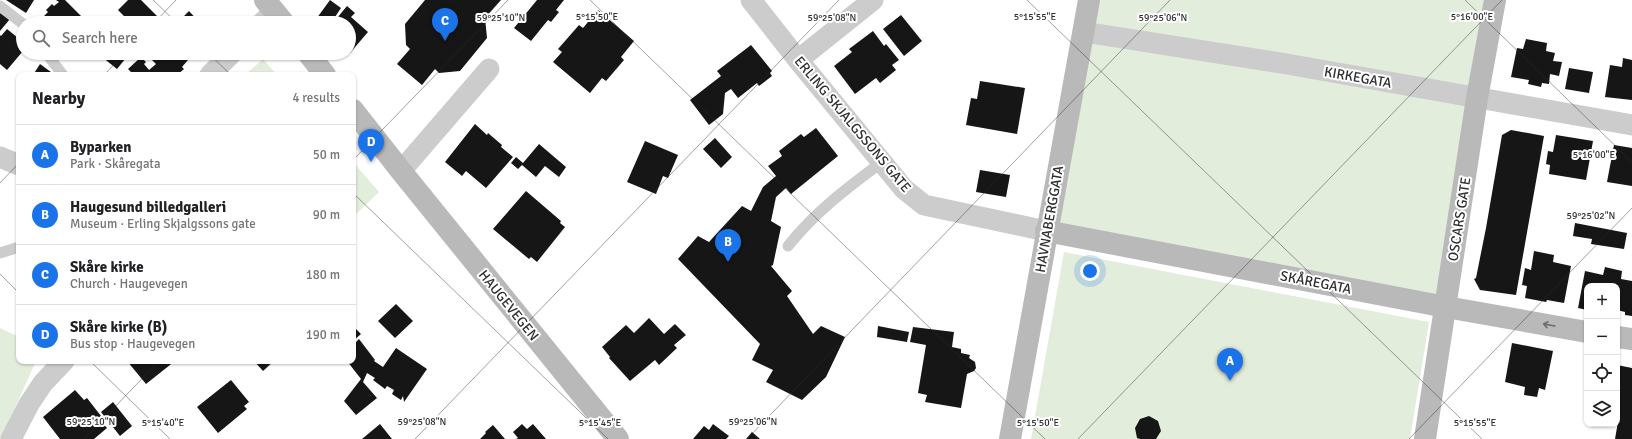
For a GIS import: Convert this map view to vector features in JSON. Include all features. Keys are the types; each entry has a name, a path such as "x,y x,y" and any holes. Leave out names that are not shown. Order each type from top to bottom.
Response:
{"street":[{"name":"ERLING SKJALGSSONS GATE","path":"751,0 798,60 904,189 924,205 1046,231"},
{"path":"798,60 873,0"},
{"name":"HAVNABERGGATA","path":"1010,439 1046,231 1089,0"},
{"name":"OSCARS GATE","path":"1425,439 1478,98 1495,0"},
{"name":"KIRKEGATA","path":"1084,32 1281,63 1632,125"},
{"path":"213,72 225,60"},
{"path":"313,60 323,72"},
{"path":"401,171 489,69"},
{"name":"HAUGEVEGEN","path":"356,114 618,439"},
{"path":"0,157 16,164"},
{"name":"SKÅREGATA","path":"1046,231 1446,307 1584,331"},
{"path":"1620,337 1632,339"},
{"path":"11,439 29,404 43,383 61,364"}],"lane":[{"path":"0,6 16,19"},
{"path":"51,60 61,72"},
{"path":"788,246 804,226 842,191 882,162"},
{"path":"0,253 16,248"}],"green space":[{"path":"1089,0 1495,0 1446,307 1046,231"},
{"path":"262,60 264,60 274,72 248,72"},
{"path":"356,165 379,192 356,214"},
{"path":"1064,252 1429,322 1410,439 1031,439"},
{"path":"0,328 16,336 16,364 35,364 0,439"}],"building":[{"path":"6,0 34,0 26,13"},
{"path":"56,0 65,0 81,16 44,16 48,12 46,10 52,4 54,6 59,2"},
{"path":"128,0 141,0 157,16 124,16 118,10"},
{"path":"330,0 341,8 336,16 318,16"},
{"path":"425,0 501,0 485,18 487,38 460,71 439,73 435,69 422,85 397,64 410,49 406,45 405,24"},
{"path":"537,0 564,0 556,10 559,12 551,22 548,20 531,41 514,28"},
{"path":"347,6 355,13 352,16 339,16"},
{"path":"598,10 634,41 621,57 624,60 606,81 602,78 590,93 553,62 562,52 558,49 579,25 583,28"},
{"path":"189,11 194,16 184,16"},
{"path":"0,13 10,19 0,31"},
{"path":"901,15 922,41 904,56 883,29"},
{"path":"356,21 368,32 356,46"},
{"path":"7,29 16,36 16,59 7,70 0,64 0,35 1,36"},
{"path":"873,31 884,46 886,44 899,60 892,65 896,70 880,83 876,78 855,94 834,66 852,52 849,49"},
{"path":"1526,39 1547,43 1546,51 1555,53 1553,61 1562,62 1559,76 1550,74 1549,84 1542,83 1541,87 1528,84 1529,80 1511,77 1517,48 1523,49"},
{"path":"751,45 772,71 770,73 772,76 759,86 757,83 738,98 731,89 725,93 723,114 709,125 690,100 721,76 717,71"},
{"path":"1623,58 1632,60 1632,100 1605,97 1610,65 1622,67"},
{"path":"106,60 124,60 117,69"},
{"path":"138,60 144,60 146,62 144,64 149,70 156,64 152,60 188,60 182,67 184,69 180,72 131,72 128,69"},
{"path":"40,64 51,72 35,72"},
{"path":"1569,68 1593,72 1589,93 1565,89"},
{"path":"980,81 1025,88 1017,134 966,125 971,98 977,99"},
{"path":"475,124 487,135 488,133 502,145 501,147 513,157 486,188 466,171 462,176 445,162"},
{"path":"816,128 838,156 791,194 786,188 776,197 771,221 781,227 773,265 771,266 792,291 787,296 813,334 821,326 845,337 826,377 802,400 766,382 773,370 752,360 760,344 678,259 698,236 709,242 742,206 751,211 763,187 776,176 768,166 782,156 779,151 801,134 804,137"},
{"path":"1511,130 1544,136 1516,295 1480,290 1474,279 1476,278 1486,228 1502,135"},
{"path":"1556,135 1593,141 1586,180 1549,174 1550,165 1546,164 1548,151 1553,152"},
{"path":"715,138 732,157 721,168 703,149"},
{"path":"645,141 678,155 668,178 663,176 656,194 627,182"},
{"path":"539,144 566,167 559,177 545,166 536,177 522,165 518,169 511,163 516,157 523,163"},
{"path":"1614,145 1632,148 1632,186 1607,182"},
{"path":"980,170 1010,175 1006,197 976,192"},
{"path":"526,191 561,221 560,223 565,227 537,262 531,257 529,259 493,229"},
{"path":"1575,223 1627,233 1624,249 1591,244 1592,239 1573,236"},
{"path":"1534,251 1554,255 1553,262 1571,266 1564,303 1547,300 1546,302 1525,298 1527,286 1522,285 1525,268 1531,270"},
{"path":"1605,267 1622,271 1621,279 1632,281 1632,316 1625,315 1625,312 1620,311 1620,283 1584,283 1584,309 1578,308 1585,271 1603,275"},
{"path":"396,304 413,321 395,338 378,321"},
{"path":"649,318 664,334 675,324 686,335 674,345 677,348 659,365 655,360 630,381 609,358 610,357 602,347 626,325 634,333"},
{"path":"878,326 909,332 907,342 877,337"},
{"path":"913,327 954,332 952,347 961,349 961,353 970,355 969,358 975,362 976,368 974,371 967,374 961,408 925,402 927,395 918,393 926,345 910,342"},
{"path":"356,329 361,334 356,338"},
{"path":"359,339 375,360 374,361 383,367 396,348 427,369 404,402 403,396 401,400 392,394 394,390 387,386 385,389 373,380 375,378 367,373 363,382 377,398 356,415 344,401 361,379 349,364 356,364 356,342"},
{"path":"1512,343 1553,351 1545,390 1539,388 1537,397 1524,395 1525,387 1505,382"},
{"path":"129,364 171,364 146,384"},
{"path":"257,364 271,364 263,371"},
{"path":"1620,366 1632,368 1632,439 1615,439 1617,427 1620,427"},
{"path":"231,380 249,402 244,406 247,409 218,433 197,407"},
{"path":"75,390 84,400 87,398 101,416 98,418 107,428 94,439 60,439 43,417"},
{"path":"113,402 132,426 120,436 101,412"},
{"path":"1149,416 1158,421 1161,431 1156,439 1137,438 1135,428 1140,419"},
{"path":"380,424 392,439 362,439"},
{"path":"522,424 527,429 533,424 546,439 516,439 518,438 513,432"},
{"path":"713,424 729,436 726,439 693,439 704,426 709,430"},
{"path":"493,425 505,439 480,439 486,433 485,432"},
{"path":"752,432 760,439 746,439"}],"place":[{"name":"Skåre kirke","path":"445,41"},
{"name":"Skåre kirke (B)","path":"371,162"},
{"name":"Haugesund billedgalleri","path":"728,262"},
{"name":"Byparken","path":"1230,381"}]}
